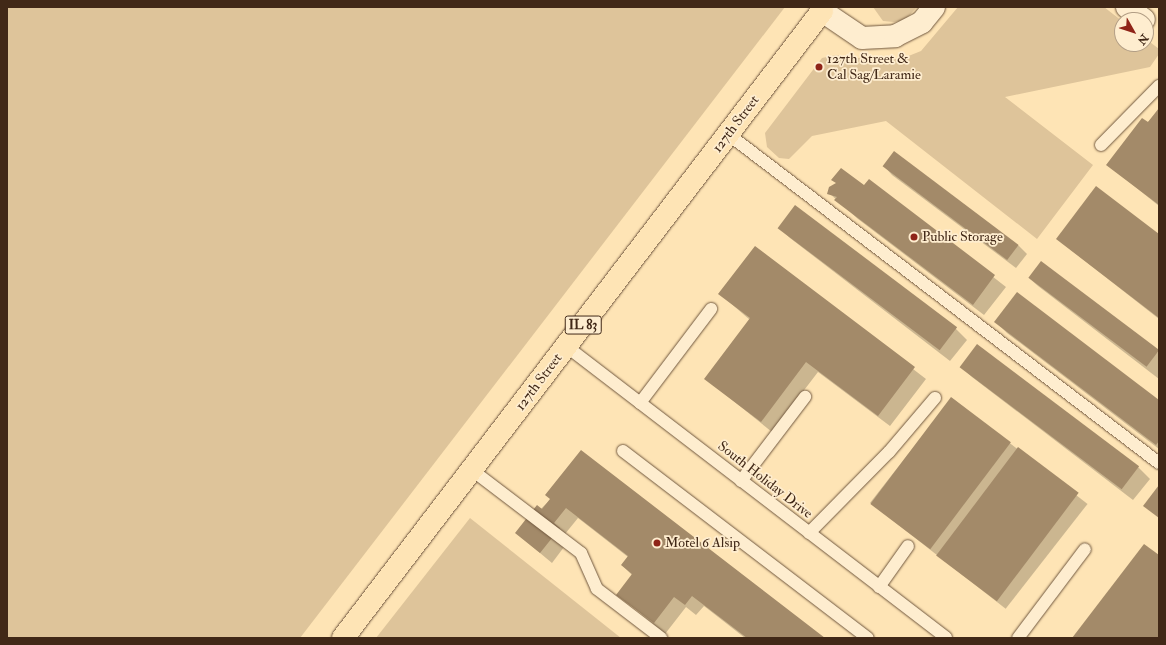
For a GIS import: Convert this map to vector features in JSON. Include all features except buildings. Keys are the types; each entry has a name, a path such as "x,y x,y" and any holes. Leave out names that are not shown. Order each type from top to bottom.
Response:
{"main road":[{"name":"127th Street","path":"344,638 822,11"}],"street":[{"path":"822,11 862,38 895,36 922,22 934,7"}],"lane":[{"path":"1101,145 1159,86"},
{"path":"728,134 1159,463"},
{"path":"640,403 711,309"},
{"name":"South Holiday Drive","path":"566,346 945,638"},
{"path":"741,480 805,397"},
{"path":"809,533 889,452 935,398"},
{"path":"623,451 868,638"},
{"path":"472,470 580,553 597,588 661,638"},
{"path":"879,586 908,546"},
{"path":"1018,638 1085,549"}],"shaded area":[{"path":"7,7 785,7 300,638 7,638"},
{"path":"873,7 917,7 905,20 894,22 883,21"},
{"path":"958,7 1104,7 1114,15 1114,52 1154,52 1154,45 1159,49 1159,54 1150,67 1005,97 1093,165 1037,239 886,121 812,136 789,159 779,158 767,147 765,133 822,58 836,55 866,59 901,59 921,51"},
{"path":"470,518 621,638 376,638"}],"place":[{"name":"127th Street & Cal Sag/Laramie","path":"819,67"},
{"name":"Public Storage","path":"914,237"},
{"name":"Motel 6 Alsip","path":"657,543"}]}
